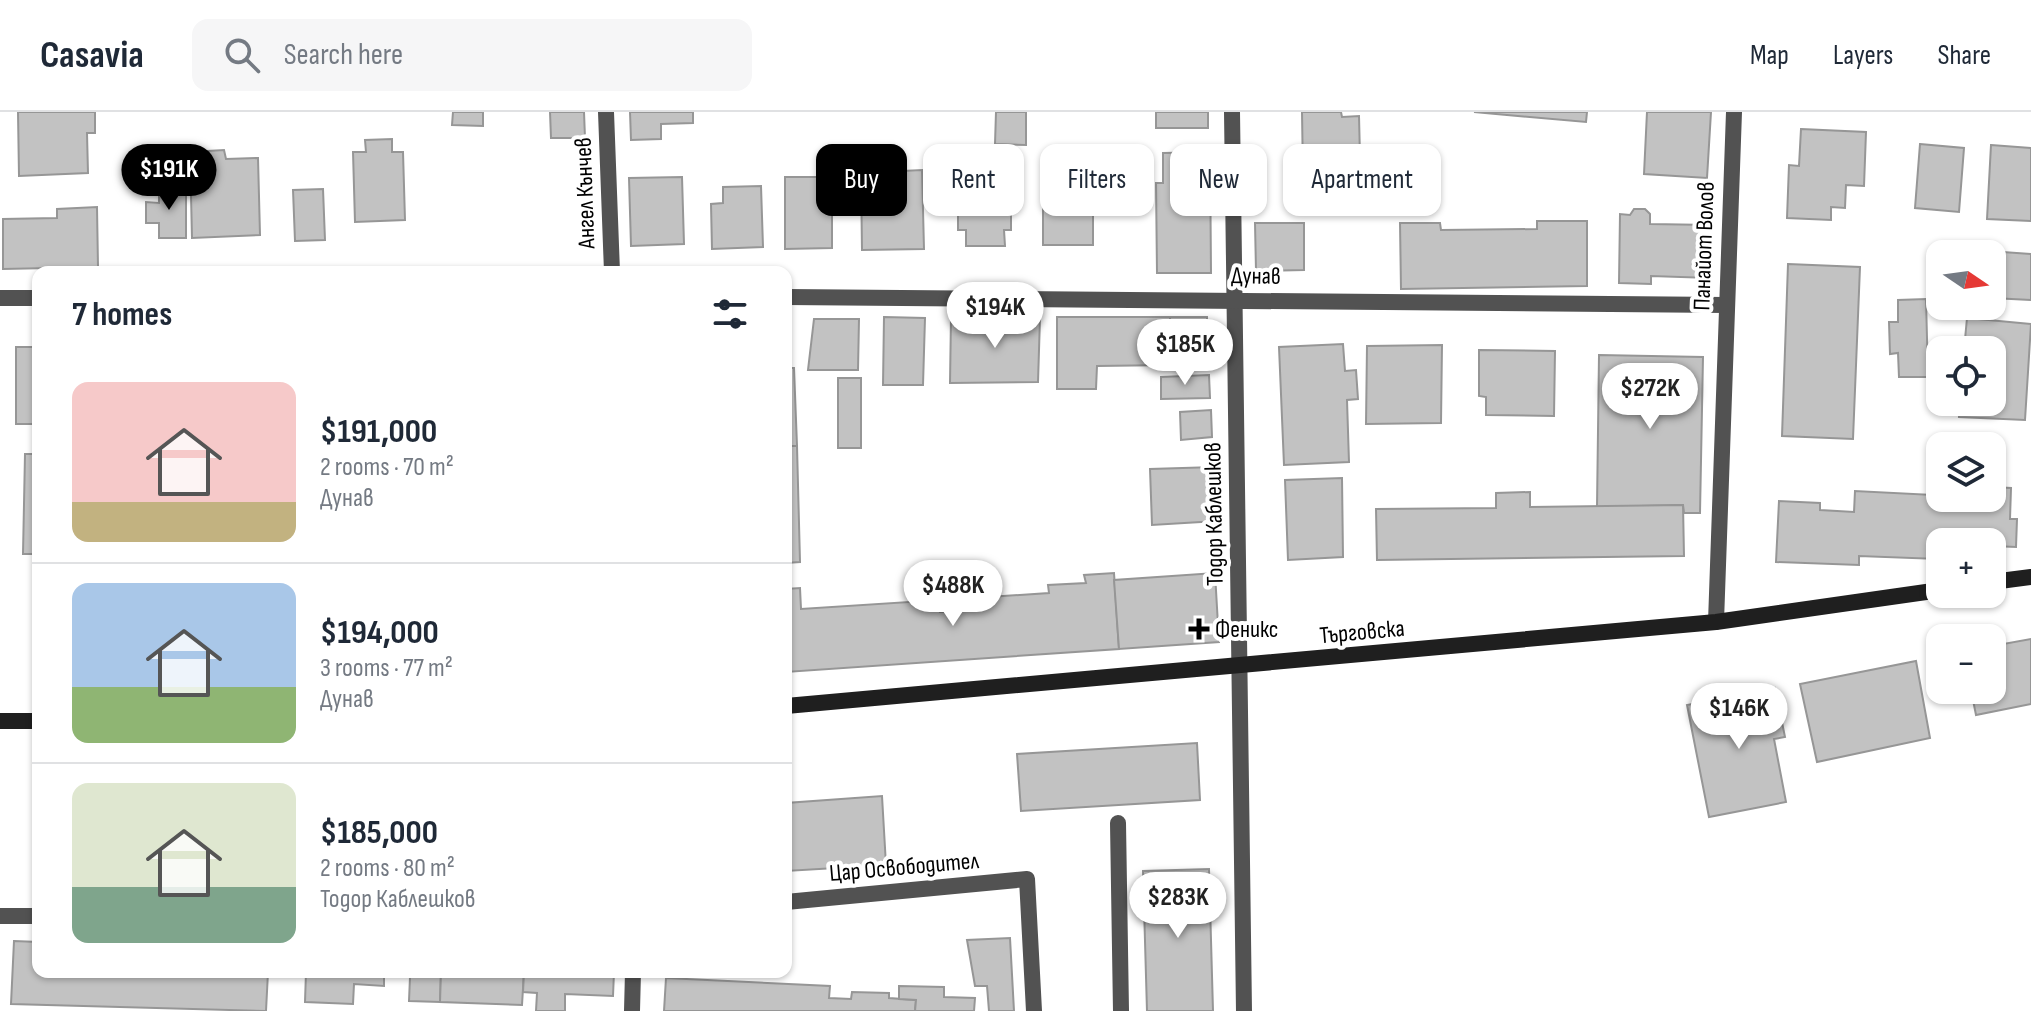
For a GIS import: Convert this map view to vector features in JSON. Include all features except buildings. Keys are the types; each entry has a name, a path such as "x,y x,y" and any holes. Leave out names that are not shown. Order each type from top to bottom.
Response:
{"street":[{"name":"Ангел Кънчев","path":"606,112 612,266"},
{"name":"Тодор Каблешков","path":"1232,112 1244,1011"},
{"name":"Панайот Волов","path":"1716,622 1734,112"},
{"name":"Дунав","path":"792,297 1726,305"},
{"path":"0,298 32,298"},
{"path":"2006,580 2031,577"},
{"name":"Търговска","path":"792,705 1241,668 1716,622 1926,592"},
{"path":"0,721 32,721"},
{"path":"1118,823 1121,1011"},
{"name":"Цар Освободител","path":"792,901 1027,879 1034,1011"},
{"path":"0,916 32,916"},
{"path":"632,1011 633,978"}],"place":[{"name":"Феникс","path":"1199,629"}]}
